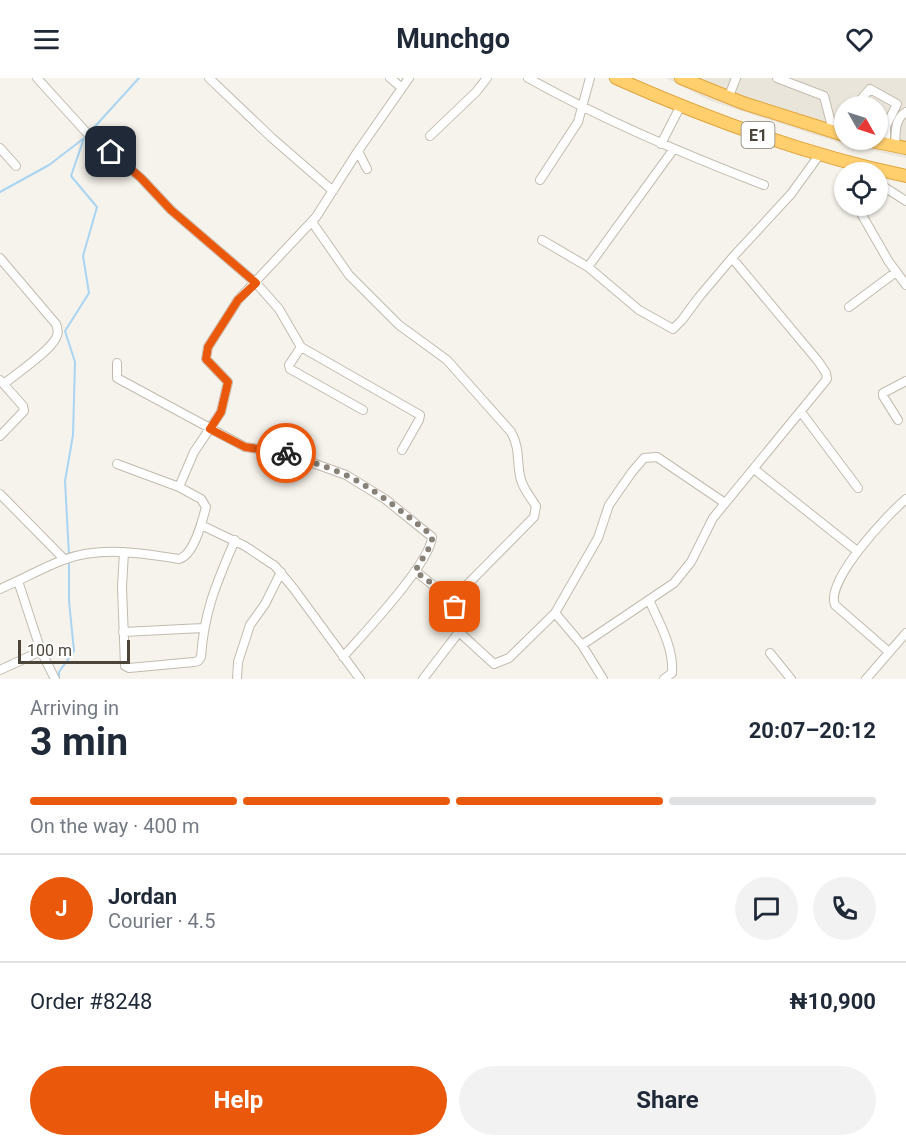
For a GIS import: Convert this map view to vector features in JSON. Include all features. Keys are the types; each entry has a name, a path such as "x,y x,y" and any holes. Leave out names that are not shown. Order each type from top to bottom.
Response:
{"highway":[{"name":"E1","path":"616,78 680,107 750,133 845,162"},
{"name":"E1","path":"681,78 743,103 834,129"},
{"name":"E1","path":"888,173 906,176"}],"street":[{"path":"37,78 86,132 141,178 171,210 256,283 279,309 301,347 420,415 402,450"},
{"path":"209,78 333,191"},
{"path":"390,78 402,88"},
{"path":"179,487 194,452 221,412 228,382 206,359 208,347 238,300 312,222 409,78"},
{"path":"430,136 476,93 487,78"},
{"path":"528,78 583,109 673,150 764,185"},
{"path":"540,180 578,122 590,78"},
{"path":"729,96 736,78"},
{"path":"777,78 824,96 834,118"},
{"path":"866,96 870,89 884,96"},
{"path":"888,98 897,104 888,118"},
{"path":"661,144 680,107"},
{"path":"896,146 896,126 900,116 906,112"},
{"path":"888,123 896,146"},
{"path":"0,148 16,166"},
{"path":"588,267 673,150"},
{"path":"358,151 367,169"},
{"path":"542,240 588,267 639,310 673,329 732,258 791,194 820,154"},
{"path":"888,189 906,201"},
{"path":"863,216 906,285"},
{"path":"312,222 349,275 399,325 447,360 505,424 516,441 520,478 536,506 534,517 452,600"},
{"path":"0,258 59,330 57,338 50,346 2,382 23,406 24,411 0,436"},
{"path":"582,645 674,583 691,562 713,518 725,502 827,380 826,373 818,361 732,258"},
{"path":"849,307 896,272"},
{"path":"301,347 289,365 290,369 363,410"},
{"path":"117,363 117,378 245,447 285,453 346,475 385,499 432,537 432,543 415,571 343,657"},
{"path":"898,420 883,393 906,381"},
{"path":"801,412 858,488"},
{"path":"415,571 452,600 459,632 494,664 509,658 555,613 598,538 609,505 644,458 657,457 725,502"},
{"path":"0,589 64,559 79,556 136,552 179,559 185,557 201,525 205,503 179,487 117,464"},
{"path":"754,469 857,551"},
{"path":"0,495 64,559"},
{"path":"889,652 835,605 832,599 834,591 857,551 906,499"},
{"path":"201,525 235,540 275,566 360,679"},
{"path":"124,552 122,587 124,663 126,666 129,668 198,661 201,657 203,628 215,587 235,540"},
{"path":"237,679 238,662 250,625 265,604 281,572"},
{"path":"18,581 41,651 55,679"},
{"path":"650,600 667,643 672,667 672,673 664,679"},
{"path":"555,613 582,645 603,679"},
{"path":"123,632 203,628"},
{"path":"423,679 459,632"},
{"path":"866,679 906,633"},
{"path":"0,670 41,651"},
{"path":"770,652 791,679"}],"shaded area":[{"path":"666,78 906,78 906,158 870,150 888,150 888,96 834,96 834,141 711,101"}],"waterway":[{"path":"89,133 139,78"},
{"path":"69,555 65,481 73,435 75,362 65,331 89,293 83,256 97,207 71,176 84,138"},
{"path":"0,192 49,165 83,139"},
{"path":"59,679 59,672 74,651 69,601 69,561"}],"way so far":[{"path":"286,453 346,475 385,499 429,533 432,543 415,571 447,595 455,607"}],"route":[{"path":"111,152 141,178 171,210 256,283 238,300 206,353 206,359 210,365 228,382 223,407 210,429 245,447 286,453"}]}
